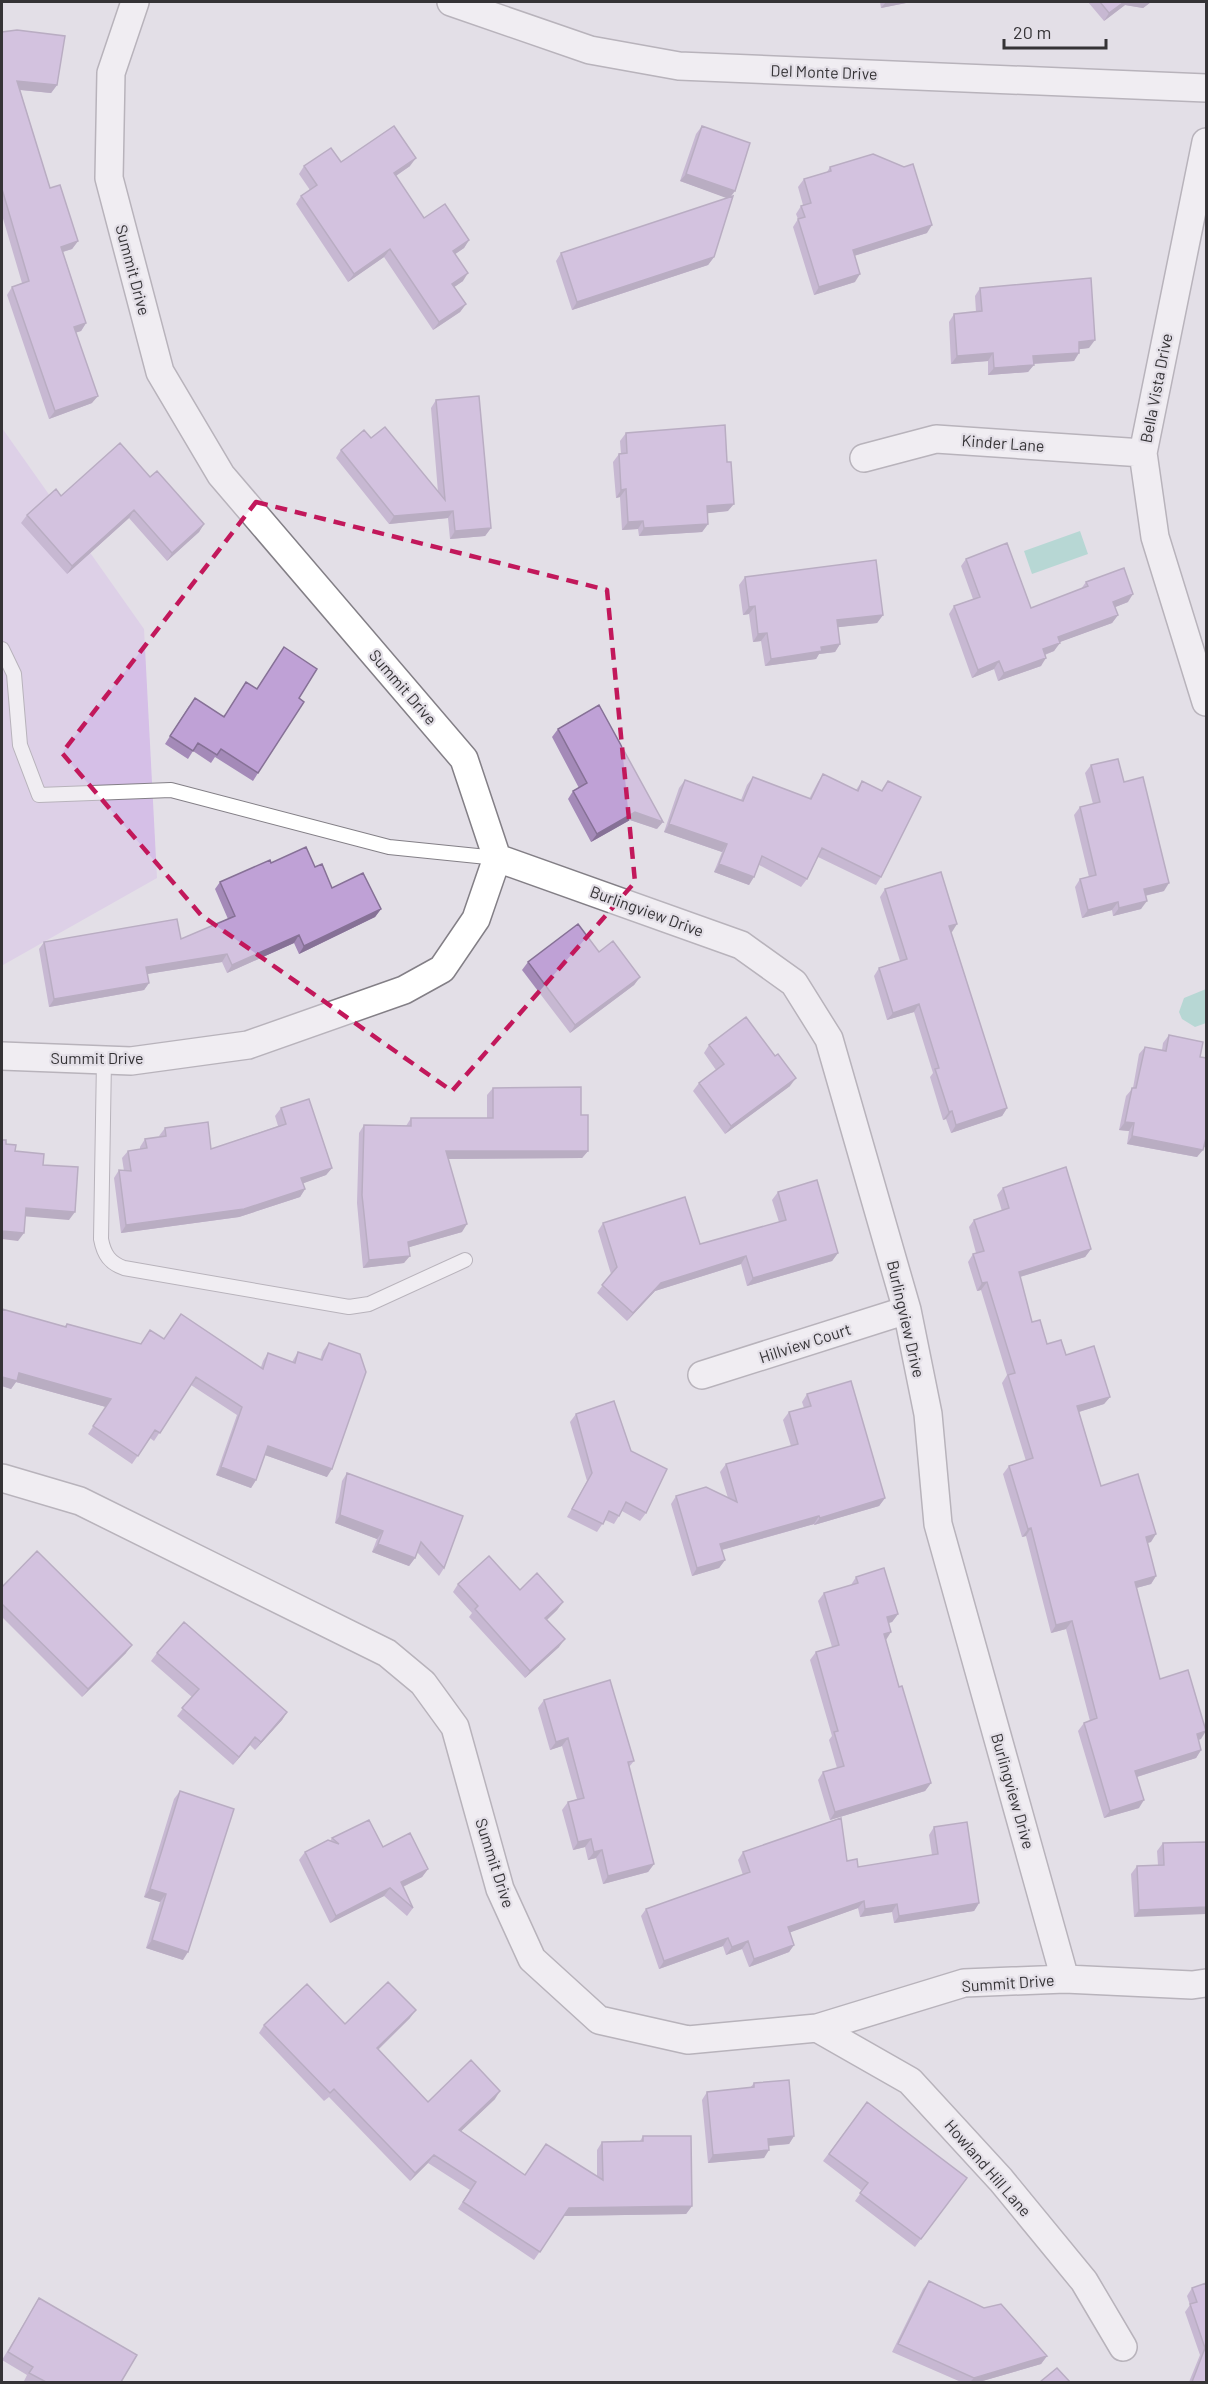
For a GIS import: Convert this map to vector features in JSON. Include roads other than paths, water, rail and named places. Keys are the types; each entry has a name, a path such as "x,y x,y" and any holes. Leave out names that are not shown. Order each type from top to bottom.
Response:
{"street":[{"name":"Summit Drive","path":"2,1056 131,1061 248,1045 404,990 442,969 476,919 497,858 464,759 221,476 160,372 109,178 111,73 135,2"},
{"name":"Del Monte Drive","path":"451,2 590,50 679,66 1206,88"},
{"name":"Bella Vista Drive","path":"1206,142 1143,453 1155,537 1206,702"},
{"name":"Kinder Lane","path":"864,458 936,439 1143,453"},
{"name":"Burlingview Drive","path":"497,858 741,945 794,983 829,1039 908,1310 928,1414 938,1524 1065,1979"},
{"name":"Hillview Court","path":"702,1375 908,1310"},
{"name":"Summit Drive","path":"2,1478 80,1501 387,1653 423,1683 455,1727 500,1889 532,1959 599,2020 688,2040 817,2028 964,1983 1065,1979 1192,1985 1206,1983"},
{"name":"Howland Hill Lane","path":"817,2028 910,2081 1001,2180 1084,2281 1123,2347"}],"lane":[{"path":"2,649 14,674 20,745 39,795 171,790 389,847 497,858"},
{"path":"104,1060 101,1239 108,1259 115,1265 349,1306 369,1304 465,1260"}]}
